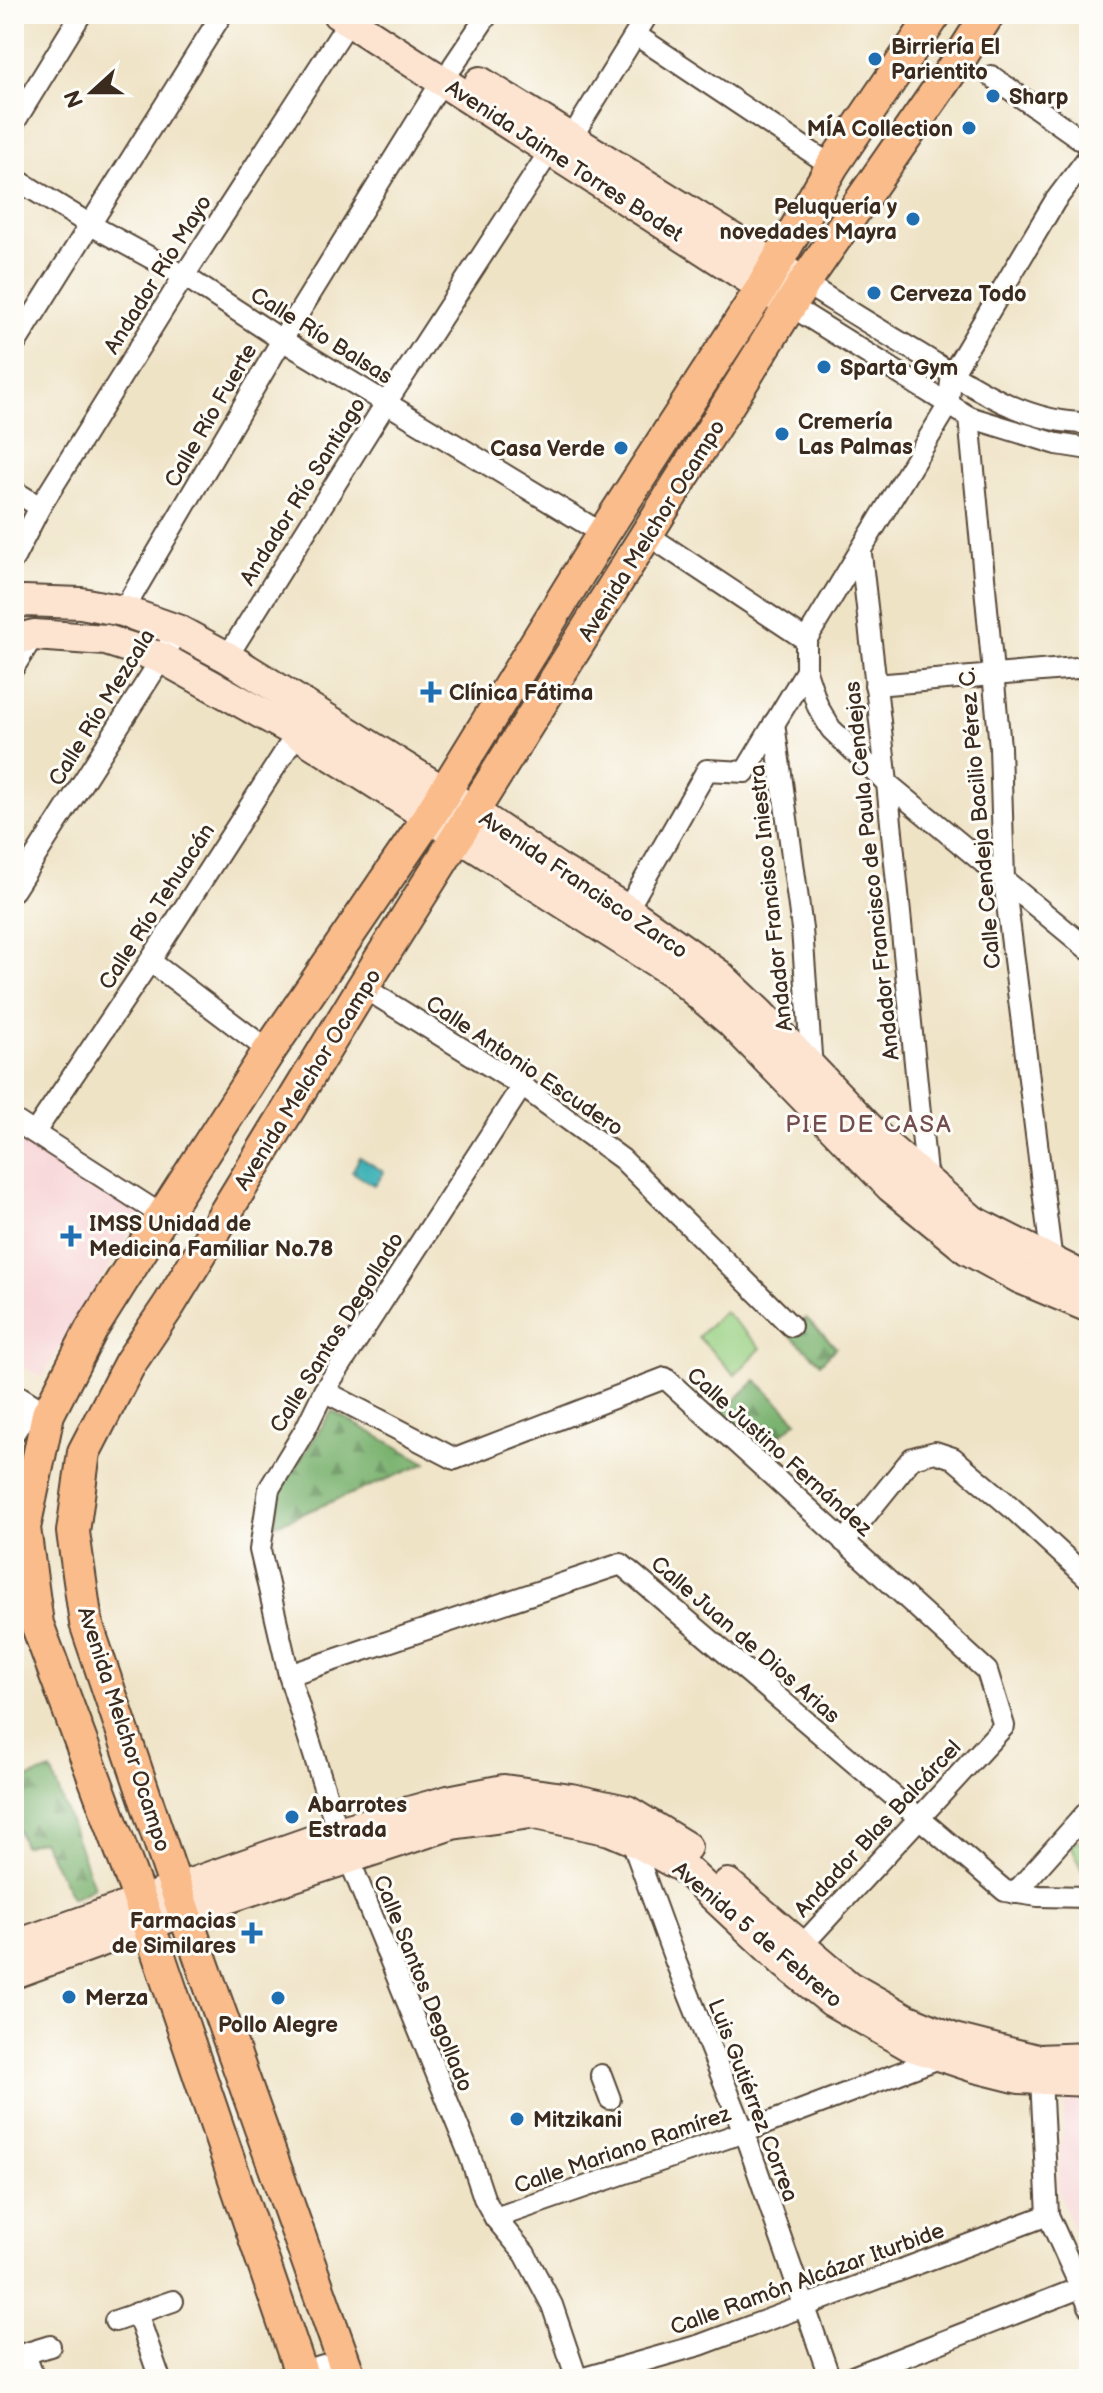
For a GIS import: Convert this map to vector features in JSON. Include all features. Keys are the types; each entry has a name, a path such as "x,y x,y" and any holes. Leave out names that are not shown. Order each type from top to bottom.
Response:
{"main road":[{"name":"Avenida Melchor Ocampo","path":"295,2377 144,1914 26,1619 24,1528 40,1410 269,1051 437,804 603,534 768,276 832,166 935,14"},
{"name":"Avenida Melchor Ocampo","path":"347,2374 86,1623 73,1532 84,1452 130,1363 169,1305 466,823 798,295 988,14"}],"street":[{"path":"14,123 81,14"},
{"path":"14,346 222,14"},
{"name":"Calle Río Fuerte","path":"123,611 282,340 447,73 488,14"},
{"name":"Andador Río Santiago","path":"227,657 386,403 648,14"},
{"name":"Avenida Jaime Torres Bodet","path":"354,16 798,295"},
{"name":"Andador Río Mayo","path":"14,558 40,507 184,276 354,16"},
{"path":"636,35 832,166"},
{"path":"991,76 1089,145"},
{"path":"1089,156 1055,201 952,374 948,406 861,554 806,640 806,671 818,707 831,729 887,783 1089,950"},
{"name":"Calle Río Balsas","path":"14,178 184,276 282,340 603,534"},
{"path":"798,295 952,374 980,393 1026,412 1074,423 1089,423"},
{"path":"798,295 948,406 969,417 1057,444 1089,449"},
{"name":"Calle Cendeja Bacilio Pérez C.","path":"969,417 1000,747 1004,880 1052,1262"},
{"path":"14,491 40,507"},
{"path":"648,535 806,640"},
{"name":"Andador Francisco de Paula Cendejas","path":"861,554 927,1183"},
{"name":"Avenida Francisco Zarco","path":"14,604 24,601 81,603 123,611 177,630 227,657 328,720 437,804 674,973 731,1022 891,1187 967,1249 1020,1278 1089,1307"},
{"name":"Calle Río Mezcala","path":"14,890 177,630"},
{"path":"14,667 24,637"},
{"name":"Avenida Francisco Zarco","path":"24,637 106,640 162,658 297,733 437,804"},
{"path":"875,685 1089,667"},
{"path":"627,910 707,770 745,772 806,671"},
{"path":"297,733 328,720"},
{"name":"Andador Francisco Iniestra","path":"774,723 802,929 812,1069"},
{"name":"Calle Río Tehuacán","path":"35,1132 297,733"},
{"name":"Avenida Francisco Zarco","path":"466,823 557,868 627,910 719,975 884,1144 973,1221 1089,1280"},
{"path":"150,961 269,1051"},
{"name":"Calle Antonio Escudero","path":"363,987 522,1086 622,1159 791,1326"},
{"name":"Calle Santos Degollado","path":"522,1086 324,1391 305,1430 269,1489 260,1550 289,1675 342,1845 470,2156 484,2198 495,2218 525,2254 552,2305 579,2379"},
{"path":"14,1120 163,1216"},
{"name":"Calle Justino Fernández","path":"324,1391 455,1459 665,1378 987,1671 1004,1726"},
{"path":"14,1393 40,1410 14,1433"},
{"path":"844,1542 912,1458 935,1452 953,1458 1089,1579"},
{"name":"Calle Juan de Dios Arias","path":"289,1675 621,1564 1005,1891 1089,1897"},
{"name":"Andador Blas Balcárcel","path":"793,1955 1004,1726"},
{"name":"Avenida 5 de Febrero","path":"14,1973 144,1914 342,1845 448,1801 504,1790 571,1799 627,1811 684,1845 793,1955 832,2001 909,2045 1019,2078 1089,2081"},
{"path":"1015,1893 1089,1810"},
{"name":"Avenida 5 de Febrero","path":"342,1845 512,1814 531,1813 610,1830 684,1868 793,1955 906,2019 954,2039 1037,2060 1089,2058"},
{"name":"Luis Gutiérrez Correa","path":"631,1839 675,1960 744,2132 830,2379"},
{"name":"Avenida 5 de Febrero","path":"14,1946 144,1914"},
{"name":"Calle Mariano Ramírez","path":"495,2218 744,2132 942,2057"},
{"path":"601,2075 610,2099"},
{"path":"847,2379 1085,2297 1048,2215 1041,2079"},
{"name":"Calle Ramón Alcázar Iturbide","path":"579,2379 700,2345 1048,2215"},
{"path":"115,2321 173,2301"},
{"path":"137,2313 160,2379"},
{"path":"34,2379 19,2356 50,2346"},
{"path":"295,2377 347,2374"}],"shaded area":[{"name":"IMSS Unidad de Medicina Familiar No.78","path":"14,1131 143,1210 42,1377 14,1362"},
{"path":"1089,2093 1089,2268 1057,2187 1066,2094"}],"green space":[{"path":"724,1311 761,1348 735,1375 698,1337"},
{"path":"806,1318 836,1347 821,1363 790,1335"},
{"path":"756,1380 797,1421 762,1451 720,1414"},
{"path":"332,1411 427,1463 274,1525 283,1486"},
{"path":"51,1770 94,1887 72,1898 42,1840 24,1846 14,1820 14,1783"},
{"path":"1089,1836 1089,1876 1085,1878 1071,1844"}],"water":[{"path":"360,1157 384,1172 375,1186 352,1172"}],"place":[{"name":"Birriería El Parientito","path":"875,59"},
{"name":"Sharp","path":"993,96"},
{"name":"MÍA Collection","path":"969,128"},
{"name":"Peluquería y novedades Mayra","path":"913,219"},
{"name":"Cerveza Todo","path":"874,293"},
{"name":"Sparta Gym","path":"824,367"},
{"name":"Cremería Las Palmas","path":"782,434"},
{"name":"Casa Verde","path":"621,448"},
{"name":"Clínica Fátima","path":"431,692"},
{"name":"IMSS Unidad de Medicina Familiar No.78","path":"71,1236"},
{"name":"Abarrotes Estrada","path":"292,1817"},
{"name":"Farmacias de Similares","path":"252,1933"},
{"name":"Merza","path":"69,1997"},
{"name":"Pollo Alegre","path":"278,1998"},
{"name":"Mitzikani","path":"517,2119"}],"district":[{"name":"PIE DE CASA","path":"869,1124"}]}
